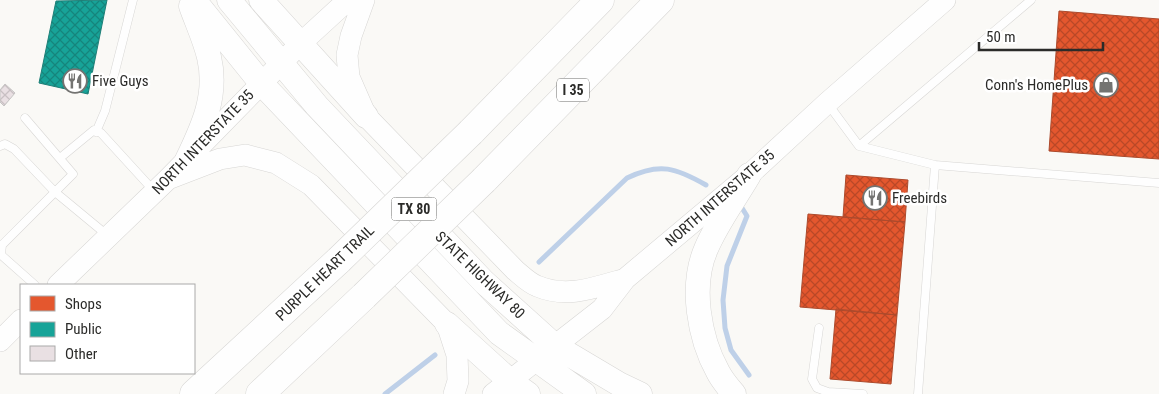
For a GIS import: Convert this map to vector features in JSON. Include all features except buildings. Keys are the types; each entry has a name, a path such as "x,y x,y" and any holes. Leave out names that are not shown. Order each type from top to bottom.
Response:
{"highway":[{"name":"PURPLE HEART TRAIL","path":"194,394 242,352 471,132 600,0"},
{"name":"I 35","path":"260,394 484,180 660,0"},
{"path":"174,394 242,352"}],"main road":[{"path":"187,160 205,123 210,104 212,79 209,57 189,0"},
{"name":"TX 80","path":"194,0 260,83"},
{"name":"TX 80","path":"229,0 281,63"},
{"path":"261,0 366,116 515,270 536,286 561,292 580,292 625,279"},
{"name":"NORTH INTERSTATE 35","path":"59,284 187,160 260,83 348,0"},
{"path":"364,0 351,36 348,55 349,77 366,116"},
{"name":"NORTH INTERSTATE 35","path":"510,390 534,360 556,346 602,309 625,279 749,176 827,103 946,0"},
{"name":"STATE HIGHWAY 80","path":"281,63 317,106 484,282 556,346 619,384 640,394"},
{"name":"STATE HIGHWAY 80","path":"260,83 499,333 534,360 584,394"},
{"path":"162,185 220,159 245,155 276,163 311,185 510,390"},
{"path":"734,394 718,373 708,351 699,316 699,278 705,249 749,176"},
{"path":"0,341 20,321"},
{"path":"447,324 457,355 458,381 454,394"}],"lane":[{"path":"96,132 105,111 133,0"},
{"path":"859,146 1031,0"},
{"path":"827,103 859,146 936,165 1159,183"},
{"path":"25,118 73,174 2,245 1,254 35,284"},
{"path":"60,158 94,130 101,133 162,185"},
{"path":"0,146 5,144 14,148 54,192 108,236"},
{"path":"918,394 936,165"},
{"path":"819,328 812,379 817,388 828,392 862,394"}],"waterway":[{"path":"539,262 627,178 649,170 668,169 686,174 706,185"},
{"path":"742,208 747,216 727,266 723,300 725,328 731,350 749,375"},
{"path":"385,394 435,355"}],"place":[{"name":"Five Guys","path":"75,81"},
{"name":"Conn's HomePlus","path":"1106,85"},
{"name":"Freebirds","path":"875,198"}]}
